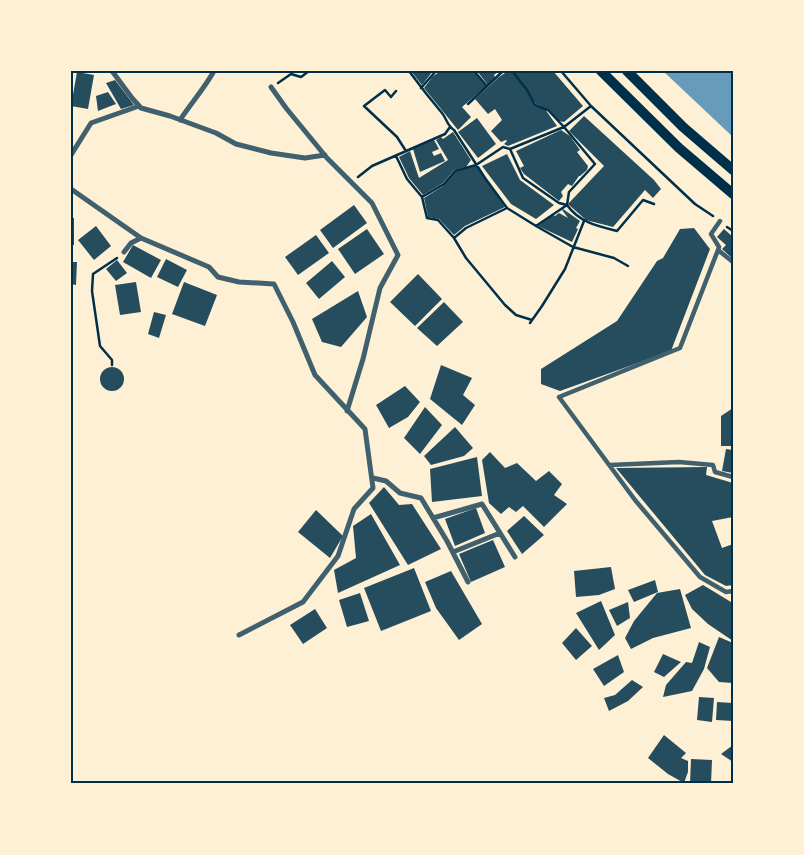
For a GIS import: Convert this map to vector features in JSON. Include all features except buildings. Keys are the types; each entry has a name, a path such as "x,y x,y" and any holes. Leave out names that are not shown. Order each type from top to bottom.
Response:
{"main road":[{"path":"601,71 679,148 733,194"},
{"path":"627,71 682,127 733,170"}],"street":[{"path":"112,71 142,108 216,133 236,144 305,158 325,155"},
{"path":"180,120 195,97 207,85 214,71"},
{"path":"271,87 325,155 372,203 398,255 380,288 363,359 347,411"},
{"path":"71,156 90,123 139,106"},
{"path":"71,189 141,238 208,267 218,277 239,282 274,284 293,322 315,375 365,429 373,488 354,509 338,556 303,602 239,635"},
{"path":"720,221 711,234 719,247 680,348 560,397 635,500 700,577 726,592 733,591"},
{"path":"124,252 131,243 141,238"},
{"path":"718,250 733,262"},
{"path":"610,465 679,462 713,464 715,472 733,477"},
{"path":"373,478 386,482 400,494 421,498 453,552 468,582"},
{"path":"433,518 482,504 515,557"},
{"path":"453,552 500,533"}],"path":[{"path":"277,84 291,74 301,77 309,71"},
{"path":"409,71 444,115 450,127 454,130 507,208 573,247 614,258 628,266"},
{"path":"421,88 436,71"},
{"path":"474,71 488,86"},
{"path":"468,104 503,71"},
{"path":"512,71 527,90 535,105 548,110 595,164 569,192 567,204 573,214 584,221 617,230 643,200 654,204"},
{"path":"561,71 591,106 695,204 733,231"},
{"path":"396,91 391,97 385,90 364,106 397,137 406,151"},
{"path":"422,197 444,184 455,171 476,165 503,147 510,149 564,127 591,106"},
{"path":"350,181 372,166 445,134 450,127"},
{"path":"510,149 523,178 559,203 567,204"},
{"path":"396,156 407,179 422,197 427,218 438,220 454,238 466,258 505,305 516,315 531,321 565,269 584,221"},
{"path":"536,226 567,204"},
{"path":"454,238 466,228 507,208"},
{"path":"112,364 112,360 100,346 92,291 93,274 124,252"}],"water":[{"path":"663,71 733,71 733,137"}]}
